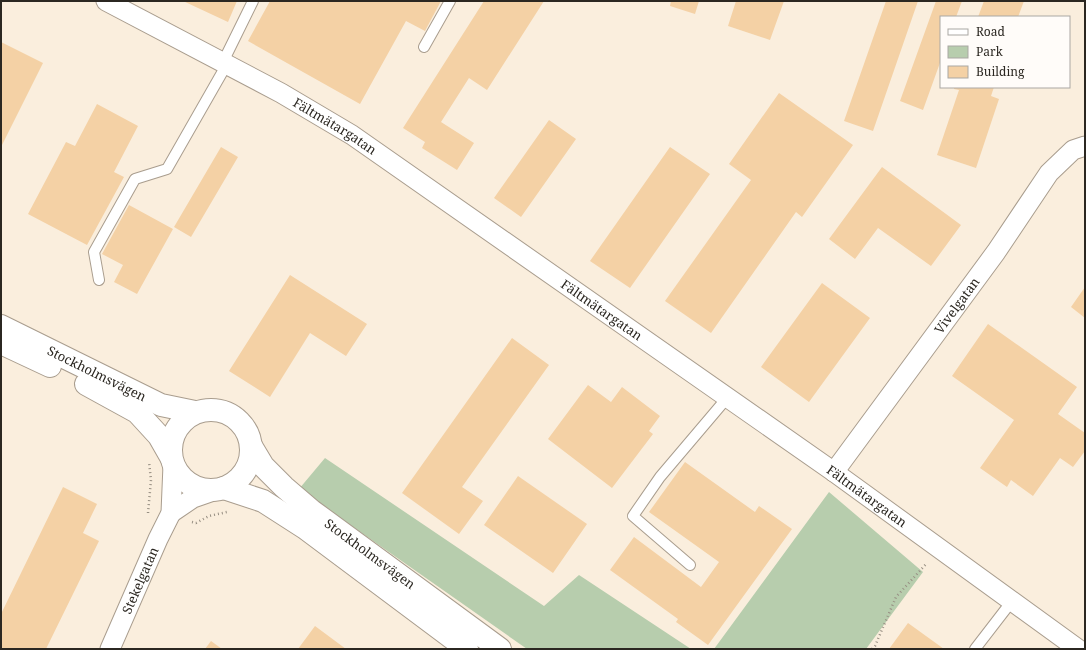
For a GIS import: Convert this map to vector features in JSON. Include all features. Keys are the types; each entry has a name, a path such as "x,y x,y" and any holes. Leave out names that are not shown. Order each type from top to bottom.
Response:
{"main road":[{"name":"Stockholmsvägen","path":"1,326 161,405 195,412"},
{"name":"Stockholmsvägen","path":"1,343 101,391 137,412 159,436 172,461"},
{"path":"203,410 218,410 227,413 240,422 246,430 251,446 251,456 243,474 231,485 220,489 200,489 192,486 181,478 172,461 171,441 177,427 183,420 195,412 203,410"},
{"name":"Stockholmsvägen","path":"251,446 264,466 284,487 312,511 500,649"},
{"name":"Stockholmsvägen","path":"220,489 262,501 305,528 467,649"}],"street":[{"name":"Fältmätargatan","path":"106,1 281,93 352,135 834,472 1078,649"},
{"name":"Vivelgatan","path":"834,472 996,252 1049,173 1072,150 1085,146"},
{"path":"171,513 172,461"},
{"path":"171,513 193,498 220,489"},
{"name":"Stekelgatan","path":"110,649 158,539 171,513"}],"lane":[{"path":"99,280 94,252 135,180 167,169 225,63 252,1"},
{"path":"424,47 450,1"},
{"path":"690,565 633,516 660,477 727,398"},
{"path":"975,649 1012,601"}],"path":[{"path":"148,456 151,480 150,501 186,522 196,523 209,516 230,512"},
{"path":"872,649 875,646 896,597 940,549"}],"green space":[{"path":"325,458 544,606 579,575 691,649 527,649 299,489"},
{"path":"829,492 923,572 866,649 714,649"}],"building":[{"path":"183,1 237,1 228,22"},
{"path":"270,1 441,1 425,31 406,21 360,104 248,41"},
{"path":"484,1 544,1 487,90 469,78 441,122 474,143 457,170 422,148 425,142 403,128"},
{"path":"671,1 699,1 695,14 670,6"},
{"path":"736,1 784,1 770,40 728,26"},
{"path":"886,1 918,1 873,131 844,121"},
{"path":"936,1 962,1 956,16 940,16 940,63 923,110 900,101"},
{"path":"984,1 1024,1 1018,16 978,16"},
{"path":"1,42 43,63 1,147"},
{"path":"994,88 991,96 999,99 976,168 937,155 959,90 954,89"},
{"path":"779,93 853,145 802,217 796,212 711,333 665,301 751,180 729,164"},
{"path":"97,104 138,126 114,172 124,177 87,245 28,214 66,142 75,146"},
{"path":"549,120 576,139 521,217 494,198"},
{"path":"221,147 238,157 191,237 174,227"},
{"path":"670,147 710,174 630,288 590,261"},
{"path":"882,167 961,225 931,266 878,228 855,259 829,239"},
{"path":"129,205 173,229 137,294 114,282 123,265 102,254"},
{"path":"290,275 367,324 346,356 310,333 270,397 229,371"},
{"path":"822,283 870,318 809,402 761,367"},
{"path":"1085,287 1085,318 1071,307"},
{"path":"988,324 1077,387 1058,414 1085,433 1085,451 1073,467 1060,458 1033,496 1011,480 1007,487 980,468 1014,420 952,376"},
{"path":"512,338 549,365 462,487 483,501 459,534 402,493"},
{"path":"588,385 611,402 622,387 660,416 649,431 653,434 612,488 548,439"},
{"path":"685,462 755,512 759,506 792,529 708,645 676,622 678,619 610,570 634,537 701,587 719,562 649,512"},
{"path":"518,476 587,524 553,573 484,525"},
{"path":"63,487 97,504 83,533 99,541 46,649 1,649 1,614"},
{"path":"908,623 944,649 889,649"},
{"path":"315,626 346,649 298,649"},
{"path":"211,641 222,649 205,649"}]}
